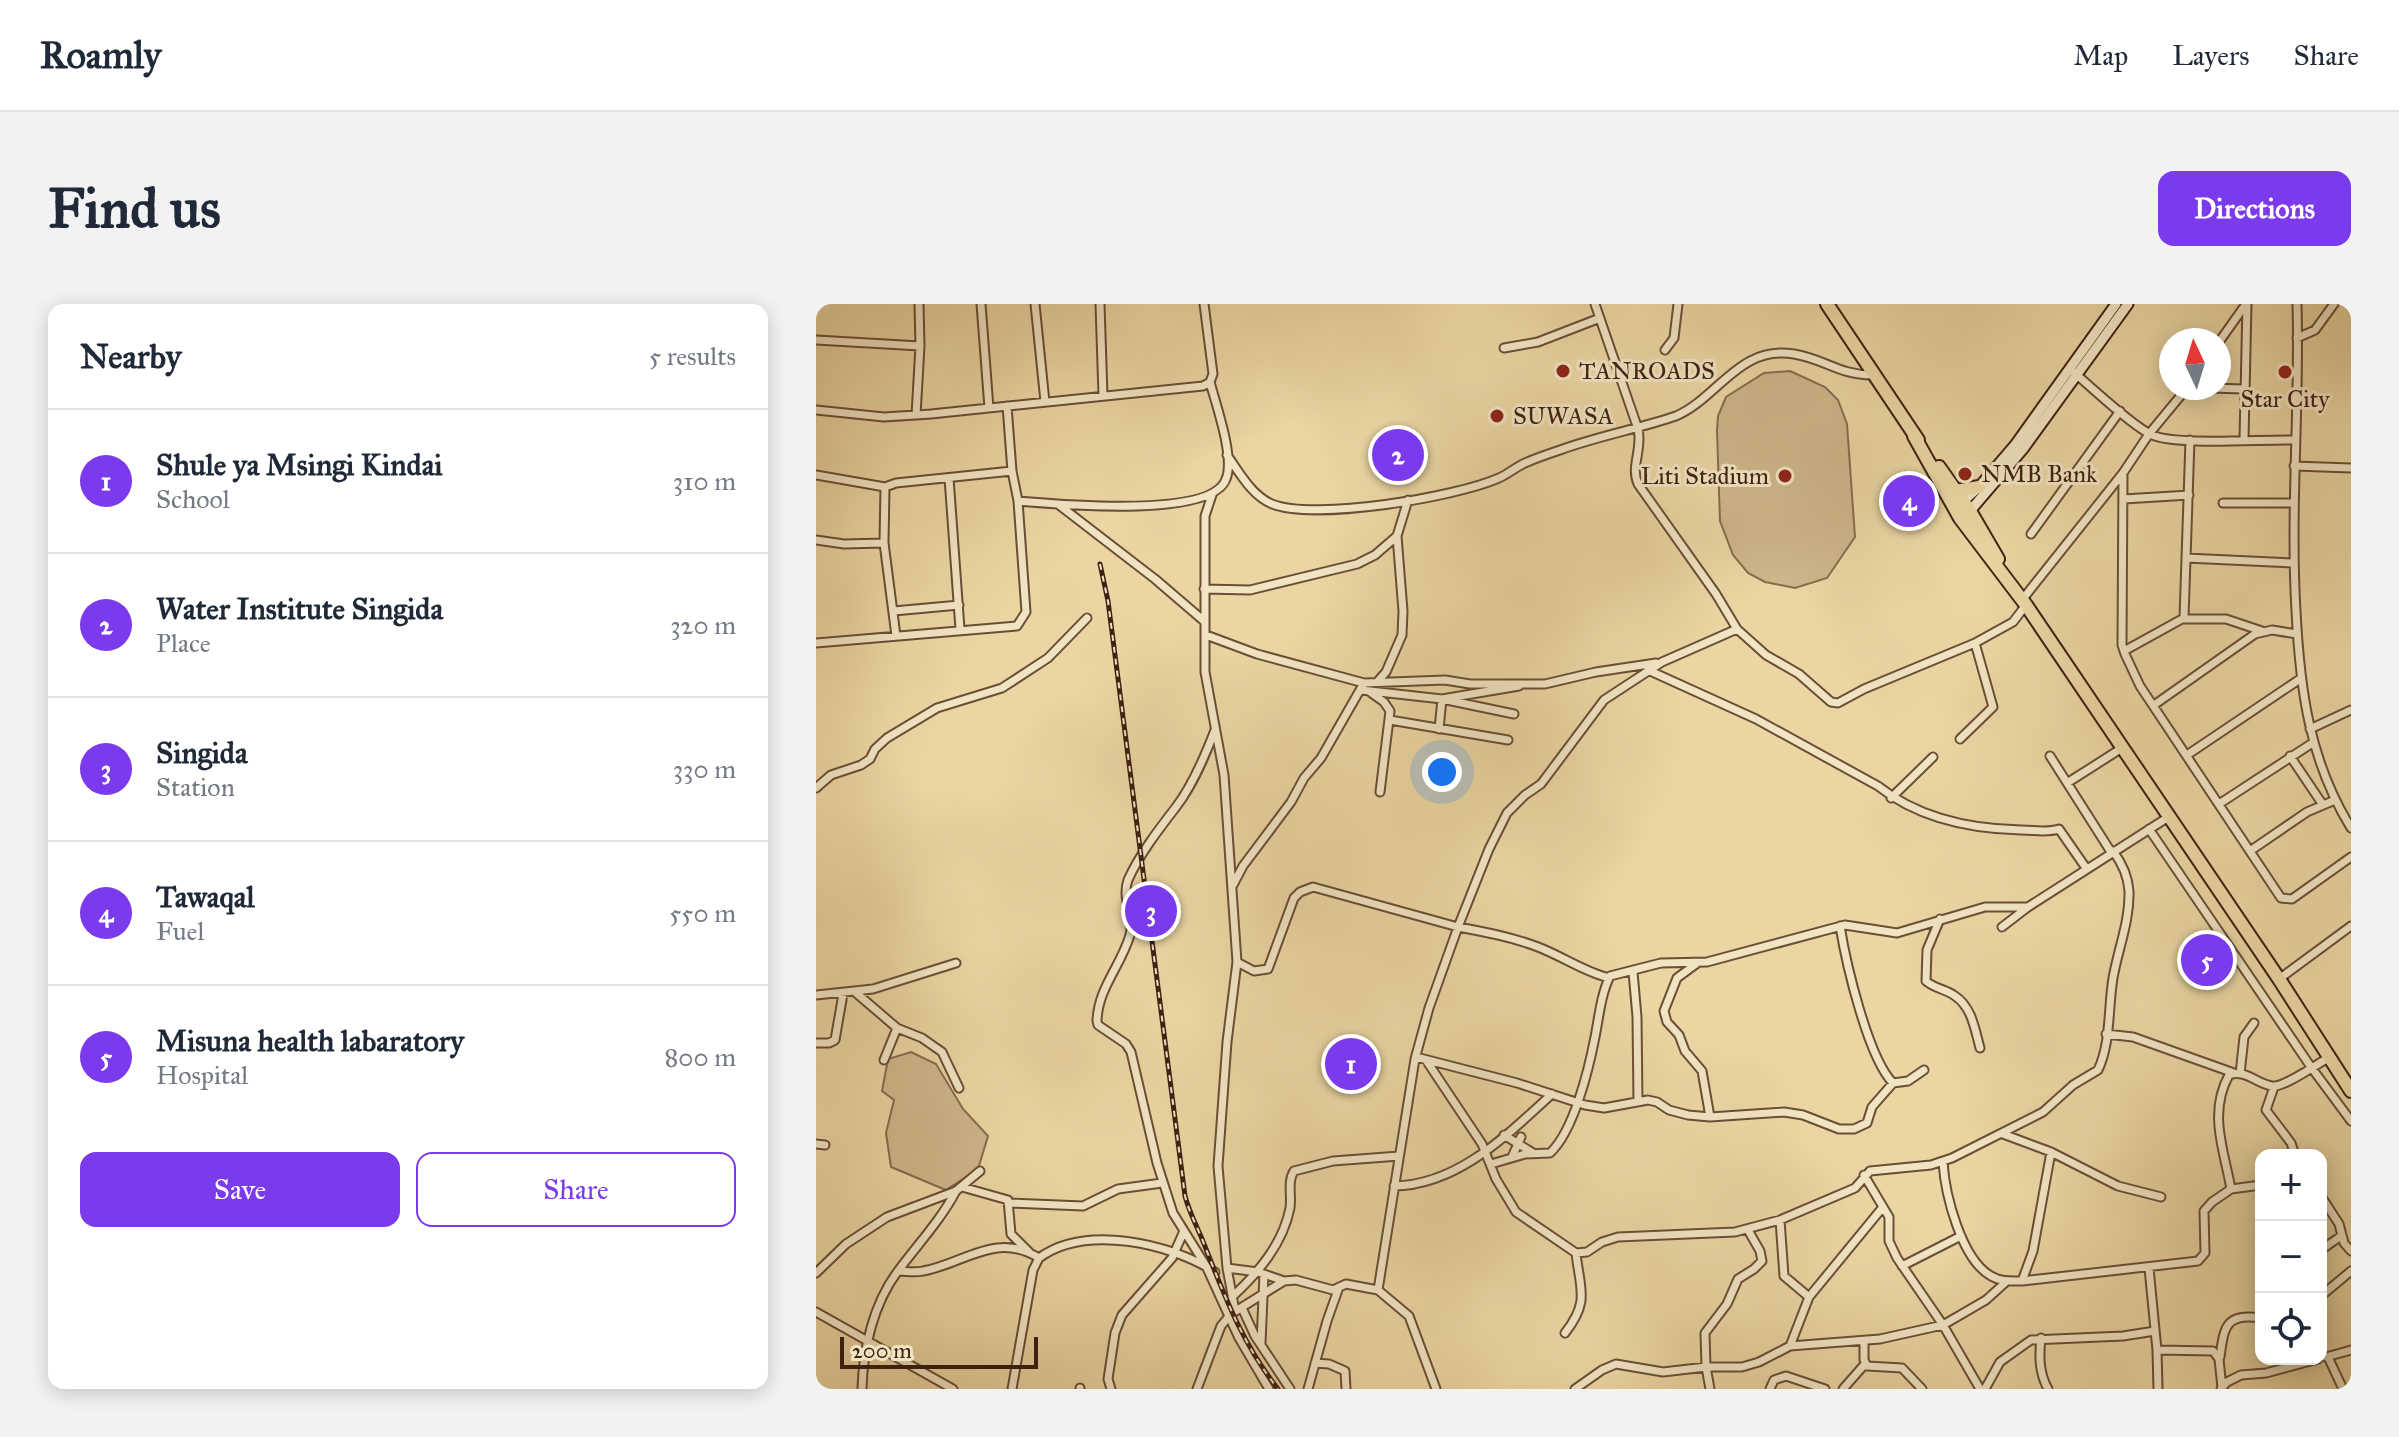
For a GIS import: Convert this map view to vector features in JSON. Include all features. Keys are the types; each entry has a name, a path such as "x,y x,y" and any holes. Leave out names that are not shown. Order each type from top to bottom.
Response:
{"highway":[{"path":"1827,304 1961,503 2010,583 2170,816 2350,1088"},
{"path":"1961,503 1979,487"}],"main road":[{"path":"1961,503 2023,449 2116,304"},
{"path":"1979,487 2128,304"}],"street":[{"path":"916,415 919,304"},
{"path":"981,304 989,408"},
{"path":"1035,304 1045,402"},
{"path":"1100,304 1103,396"},
{"path":"1204,304 1213,364 1210,382 1227,455 1226,481 1212,495 1206,511 1205,672 1224,775 1237,962 1227,1042 1218,1166 1227,1268 1235,1312 1269,1389"},
{"path":"1595,304 1638,429 1641,444 1634,472 1638,484 1737,629 1766,655 1799,674 1835,703 1975,643 2013,622 2024,602 2177,400"},
{"path":"1665,350 1674,338 1678,304"},
{"path":"2229,328 2246,304"},
{"path":"2244,439 2246,304"},
{"path":"2297,304 2293,563 2300,679 2314,742 2335,800 2351,828"},
{"path":"2297,338 2315,330 2334,304"},
{"path":"1504,348 1538,342 1600,318"},
{"path":"816,340 920,346"},
{"path":"1227,455 1257,494 1270,503 1286,508 1328,509 1408,500 1500,478 1525,463 1561,449 1638,429 1692,409 1728,374 1757,358 1791,353 1810,357 1853,375 1872,375"},
{"path":"2073,372 2149,434 2190,440 2294,440"},
{"path":"816,410 884,417 916,415 1203,386 1210,382"},
{"path":"2231,389 2244,389"},
{"path":"816,643 1017,626 1024,619 1018,501 1012,471 1007,406"},
{"path":"2031,534 2120,411"},
{"path":"2184,618 2190,440"},
{"path":"2294,466 2351,468"},
{"path":"816,475 885,487 896,483 1012,471"},
{"path":"2123,473 2124,651 2133,673 2281,898 2292,899 2351,857"},
{"path":"949,478 960,629"},
{"path":"885,487 884,543 896,636"},
{"path":"1018,501 1084,507 1147,505 1212,495"},
{"path":"2124,499 2189,495"},
{"path":"1233,885 1243,866 1321,758 1364,688 1378,681 1386,672 1402,635 1397,536 1408,500"},
{"path":"2223,503 2293,503"},
{"path":"1058,504 1204,621"},
{"path":"1204,589 1250,590 1321,574 1366,560 1397,536"},
{"path":"816,540 844,544 884,543"},
{"path":"2186,558 2293,563"},
{"path":"894,611 959,605"},
{"path":"816,788 831,775 861,765 887,738 937,708 1002,688 1048,658 1087,618"},
{"path":"2124,651 2184,618 2226,619 2262,631 2297,634"},
{"path":"1378,1290 1416,1057 1429,1008 1489,849 1507,813 1541,784 1604,700 1662,662 1737,629"},
{"path":"2154,705 2262,631"},
{"path":"1206,635 1364,688 1442,699 1514,714"},
{"path":"1960,739 1993,707 1975,643"},
{"path":"1378,681 1545,684 1662,662"},
{"path":"1648,670 1756,719 1878,786 1891,798 1938,817 1988,830 2047,832 2059,829 2086,868"},
{"path":"2187,755 2300,679"},
{"path":"1442,699 1529,684"},
{"path":"1364,688 1387,705 1390,720 1380,792"},
{"path":"1439,729 1442,699"},
{"path":"2310,729 2351,710"},
{"path":"1390,720 1508,740"},
{"path":"1215,730 1205,756 1177,806 1129,877 1125,902 1130,934 1100,997 1098,1025 1126,1044 1131,1052 1162,1183 1173,1213 1235,1312 1290,1389"},
{"path":"2219,804 2314,742"},
{"path":"2067,783 2123,747"},
{"path":"1426,1060 1486,1152 1496,1179 1516,1212 1576,1253 1587,1252 1602,1242 1618,1237 1748,1230 1855,1188 1864,1175 1878,1169 1943,1162 2003,1134 2050,1108 2073,1085 2098,1070 2113,980 2127,921 2129,894 2123,867 2050,756"},
{"path":"2290,756 2323,805"},
{"path":"1891,798 1933,757"},
{"path":"2250,851 2307,812 2335,800"},
{"path":"2002,927 2086,868 2170,816"},
{"path":"2149,829 2351,1121"},
{"path":"1237,962 1254,971 1268,969 1294,898 1313,887 1458,927 1518,940 1609,978 1661,963 1698,963 1745,953 1840,926 1854,925 1897,933 1985,907 2028,907"},
{"path":"1940,919 1927,950 1926,981 1964,1004 1972,1017 1980,1048"},
{"path":"1840,926 1864,1021 1878,1059 1893,1083"},
{"path":"2279,979 2351,926"},
{"path":"816,995 843,994 889,985 956,963"},
{"path":"1698,963 1677,978 1664,1011 1667,1022 1679,1035 1685,1051 1702,1071 1710,1117"},
{"path":"1633,972 1638,1102"},
{"path":"1491,1164 1555,1149 1577,1101 1609,978"},
{"path":"855,992 897,1028 922,1038 942,1052 959,1088"},
{"path":"816,1043 835,1040 843,994"},
{"path":"2231,1189 2217,1116 2226,1080 2237,1073 2244,1037 2254,1023"},
{"path":"884,1060 897,1028"},
{"path":"2106,1034 2133,1037 2274,1087 2281,1086 2330,1057"},
{"path":"1416,1057 1585,1105 1609,1108 1653,1100 1675,1112 1710,1117 1784,1112 1803,1115 1839,1129 1854,1129 1867,1123 1872,1107 1893,1083 1908,1081 1924,1070"},
{"path":"2274,1087 2266,1110 2292,1149"},
{"path":"1394,1186 1428,1183 1486,1152 1552,1094"},
{"path":"2003,1134 2051,1152 2118,1186 2161,1197"},
{"path":"1504,1135 1519,1141 1533,1153"},
{"path":"1512,1157 1519,1141"},
{"path":"2022,1281 2033,1251 2051,1152"},
{"path":"1232,1297 1261,1273 1283,1231 1290,1208 1290,1177 1294,1171 1315,1163 1399,1156"},
{"path":"1943,1162 1949,1207 1961,1236 1986,1273 2007,1281 2149,1268 2202,1259 2205,1253 2204,1211 2231,1189 2255,1186"},
{"path":"862,1389 867,1342 887,1289 959,1189 980,1171"},
{"path":"1864,1175 1890,1222 1891,1247 1982,1389 2000,1362 2024,1343 2041,1338 2097,1338 2155,1331"},
{"path":"816,1273 846,1244 887,1217 959,1189 1004,1198 1010,1203 1087,1206 1101,1195 1118,1189 1162,1183"},
{"path":"1010,1203 1011,1234 1039,1258"},
{"path":"2327,1205 2351,1251"},
{"path":"1790,1346 1809,1297 1883,1207"},
{"path":"1780,1220 1784,1276 1809,1297"},
{"path":"1710,1389 1705,1333 1727,1304 1738,1279 1762,1261 1748,1230"},
{"path":"1111,1389 1108,1379 1115,1333 1122,1315 1174,1254 1184,1231"},
{"path":"1902,1266 1961,1236"},
{"path":"2327,1246 2341,1236"},
{"path":"1012,1389 1033,1270 1039,1258 1051,1250 1098,1239 1148,1245 1215,1272"},
{"path":"898,1271 926,1271 991,1248 1031,1253"},
{"path":"1565,1333 1578,1316 1581,1305 1576,1253"},
{"path":"1227,1268 1338,1290"},
{"path":"2149,1268 2158,1389"},
{"path":"2325,1293 2351,1271"},
{"path":"1261,1273 1264,1295 1261,1346"},
{"path":"1197,1389 1213,1345 1235,1312 1284,1281"},
{"path":"1575,1389 1616,1364 1663,1372 1706,1367 1731,1368 1751,1365 1790,1346 1864,1341 1943,1325 1986,1300 2007,1281"},
{"path":"1308,1389 1338,1290 1346,1284 1378,1290 1409,1316 1436,1389"},
{"path":"816,1312 953,1389"},
{"path":"2222,1388 2219,1359 2229,1322 2239,1317 2255,1318"},
{"path":"2041,1338 2039,1355 2042,1377 2048,1389"},
{"path":"1864,1341 1865,1364 1870,1368 1902,1368 1922,1389"},
{"path":"2157,1350 2209,1350 2219,1359"},
{"path":"2327,1357 2351,1350"},
{"path":"1315,1363 1329,1364 1345,1371 1346,1389"},
{"path":"1843,1389 1865,1364"},
{"path":"2327,1364 2343,1389"},
{"path":"2222,1388 2241,1375 2266,1373 2289,1365"},
{"path":"1770,1389 1774,1380 1786,1376 1825,1389"}],"shaded area":[{"name":"Liti Stadium","path":"1790,371 1825,387 1838,400 1847,424 1855,537 1827,578 1795,588 1765,582 1748,573 1733,555 1720,521 1717,431 1718,416 1726,397 1764,373"},
{"path":"911,1052 936,1064 963,1109 988,1136 978,1169 946,1190 891,1167 886,1133 894,1100 882,1091 888,1059"}],"railway":[{"path":"1100,564 1108,601 1185,1196 1237,1322 1278,1389"}],"place":[{"name":"TANROADS","path":"1563,371"},
{"name":"Star City","path":"2285,372"},
{"name":"SUWASA","path":"1497,416"},
{"name":"Water Institute Singida","path":"1398,455"},
{"name":"NMB Bank","path":"1965,474"},
{"name":"Liti Stadium","path":"1785,476"},
{"name":"Tawaqal","path":"1909,501"},
{"name":"Singida","path":"1151,911"},
{"name":"Misuna health labaratory","path":"2207,960"},
{"name":"Shule ya Msingi Kindai","path":"1351,1064"}]}
